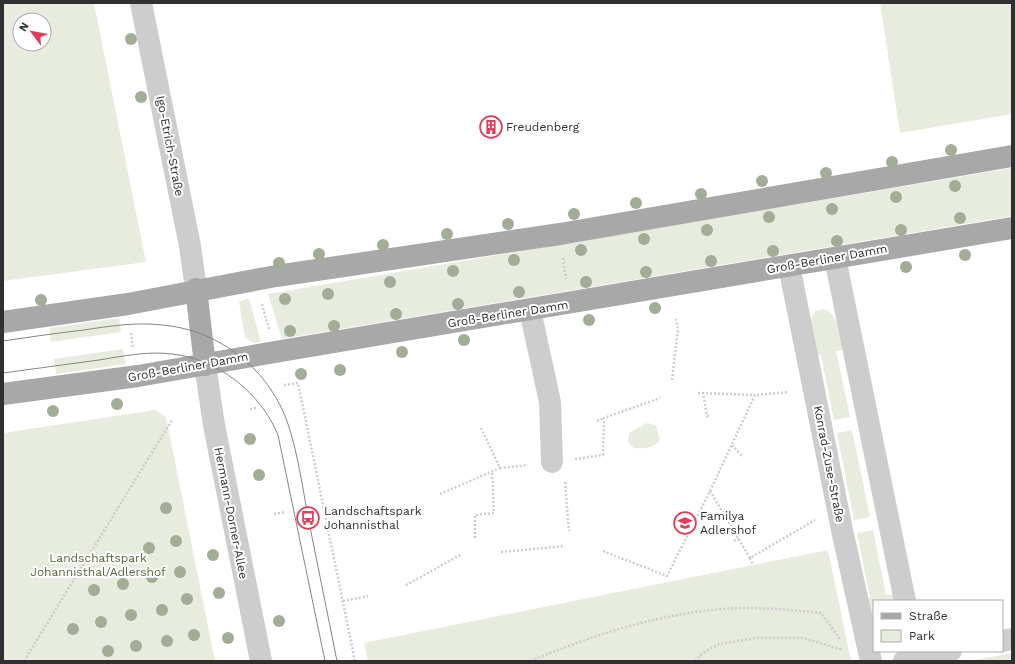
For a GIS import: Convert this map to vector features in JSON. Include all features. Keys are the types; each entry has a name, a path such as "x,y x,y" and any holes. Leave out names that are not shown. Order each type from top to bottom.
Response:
{"main road":[{"path":"3,322 128,304 196,290 567,233 1012,156"},
{"name":"Groß-Berliner Damm","path":"3,394 138,376 205,365 1012,228"},
{"path":"196,290 205,365"}],"street":[{"name":"Igo-Etrich-Straße","path":"141,3 190,246 196,290"},
{"path":"834,258 905,600"},
{"name":"Konrad-Zuse-Straße","path":"789,266 840,522 871,661"},
{"path":"530,310 550,402 557,461"},
{"name":"Hermann-Dorner-Allee","path":"205,365 214,425 261,661"},
{"path":"913,658 946,652"}],"path":[{"path":"562,252 567,283"},
{"path":"261,302 270,333"},
{"path":"672,380 678,329 676,319"},
{"path":"131,333 133,349"},
{"path":"284,385 298,383 355,661"},
{"path":"698,393 704,392 755,395 794,392"},
{"path":"704,392 707,416 710,416"},
{"path":"603,551 667,576 710,491 755,395"},
{"path":"598,421 660,398"},
{"path":"250,409 256,408"},
{"path":"440,494 500,468 603,455 604,418"},
{"path":"24,661 172,420"},
{"path":"481,428 500,468"},
{"path":"732,444 743,457"},
{"path":"557,461 569,531"},
{"path":"475,538 475,515 494,512 492,472"},
{"path":"710,491 753,565"},
{"path":"274,514 286,512"},
{"path":"750,558 819,518"},
{"path":"685,523 692,527"},
{"path":"734,541 738,538"},
{"path":"501,552 565,546"},
{"path":"406,585 462,554"},
{"path":"343,601 368,596"},
{"path":"531,661 564,647 622,628 666,618 742,608 821,613 849,652 802,638 756,638 719,644 704,653 695,661"}],"green space":[{"path":"3,3 94,3 146,262 3,281"},
{"path":"880,3 1012,3 1012,114 900,133"},
{"path":"1012,168 1012,216 282,339 268,294"},
{"path":"248,298 261,342 253,343 245,337 239,302"},
{"path":"824,309 836,320 844,350 836,351 850,417 834,420 821,355 813,356 811,319 815,311"},
{"path":"119,318 121,332 51,342 49,328"},
{"path":"123,349 126,364 56,374 54,359"},
{"name":"Landschaftspark Johannisthal/Adlershof","path":"155,410 166,417 215,661 3,661 3,433"},
{"path":"647,423 656,425 660,441 648,448 634,448 628,442 629,433"},
{"path":"852,430 870,517 854,520 837,433"},
{"path":"873,530 886,595 894,594 894,600 873,600 873,628 863,600 870,598 857,533"},
{"path":"828,550 851,661 368,661 364,643"},
{"path":"1012,653 1012,661 970,661"}],"tram line":[{"path":"3,341 113,326 152,324 180,328 198,333 215,340 246,361 259,374 270,389 286,417 298,462 337,661"},
{"path":"3,373 136,354 163,353 189,357 206,363 236,381 249,392 261,405 278,435 325,661"}],"place":[{"name":"Freudenberg","path":"491,127"},
{"name":"Landschaftspark Johannisthal","path":"308,518"},
{"name":"Familya Adlershof","path":"685,523"}]}
